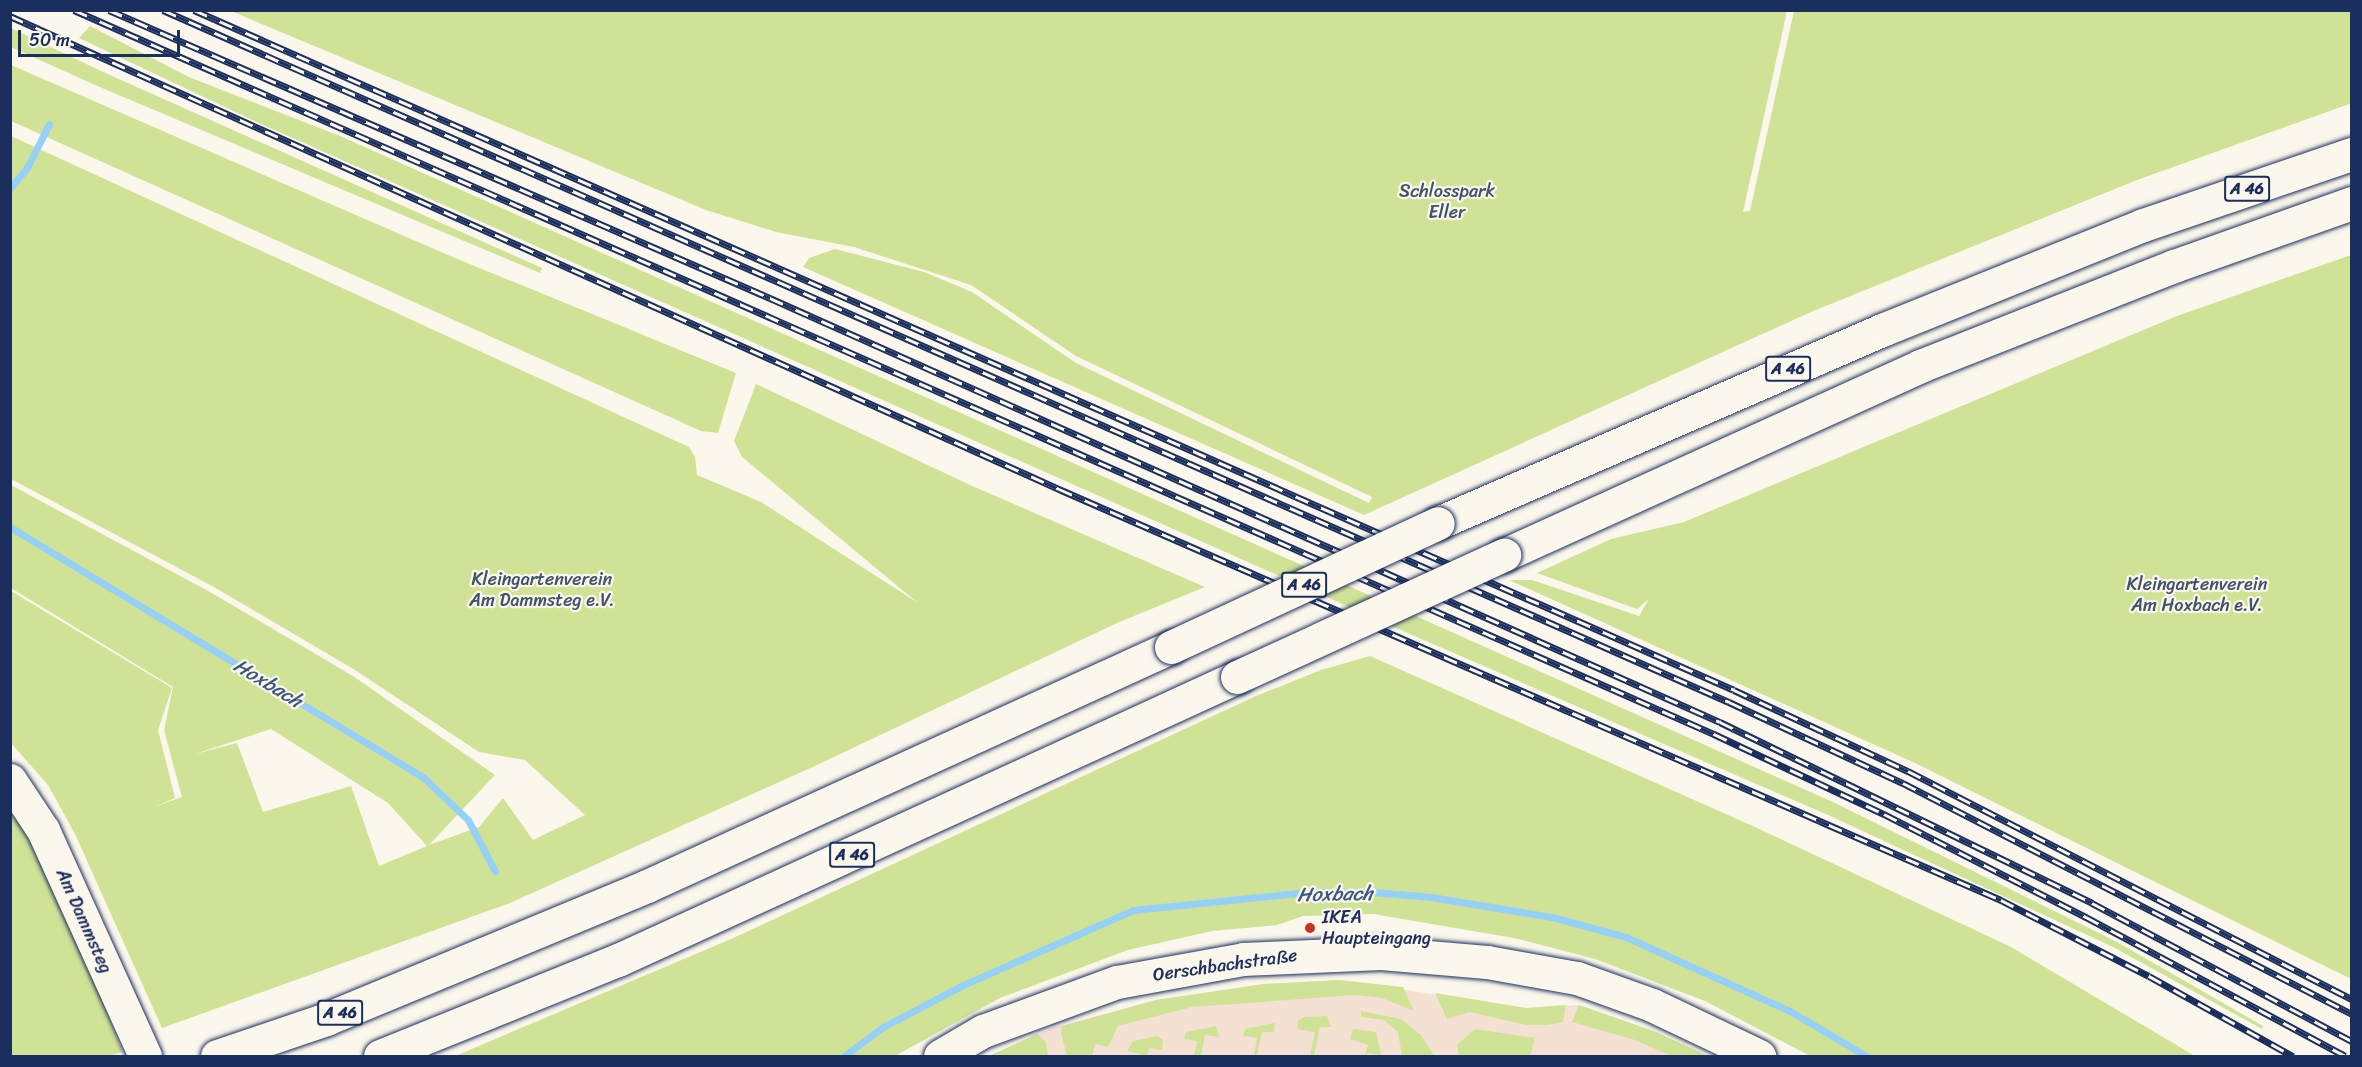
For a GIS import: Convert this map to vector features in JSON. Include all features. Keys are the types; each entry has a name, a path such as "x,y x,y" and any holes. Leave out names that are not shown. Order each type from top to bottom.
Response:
{"main road":[{"name":"A 46","path":"217,1056 337,1015 647,886 1171,648 1438,523 1893,326 2143,225 2352,154"},
{"name":"A 46","path":"380,1056 618,960 1920,366 2174,266 2352,203"},
{"name":"Am Dammsteg","path":"12,786 44,830 145,1056"},
{"name":"Oerschbachstraße","path":"940,1056 983,1031 1117,982 1243,959 1381,954 1455,958 1577,978 1682,1018 1760,1056"}],"shaded area":[{"path":"1339,980 1526,1008 1579,1005 1656,1032 1708,1056 989,1056 1050,1029 1156,1000 1264,984"}],"green space":[{"name":"Schlosspark Eller","path":"231,11 1787,11 1743,212 1750,211 1794,11 2351,11 2352,103 2137,180 1811,312 1364,515 803,267 809,258 835,249 924,272 972,292 1076,363 1369,503 1372,497 1076,356 971,285 854,247 776,232 706,210"},
{"path":"90,26 189,77 340,136 1835,803 2117,942 2263,1026 2262,1029 2113,947 1828,815 1419,638 261,124 79,38"},
{"path":"11,28 101,71 542,268 540,273 95,85 11,47"},
{"path":"11,65 448,255 736,373 718,433 701,431 11,121"},
{"name":"Kleingartenverein Am Dammsteg e.V.","path":"11,136 689,447 695,457 697,475 761,502 918,603 742,457 734,441 756,384 970,485 1205,587 1117,623 817,765 510,903 162,1028 75,834 48,785 11,743 11,591 172,688 158,730 175,798 154,807 182,797 164,730 173,687 11,588 11,485 210,592 353,676 495,775 429,845 479,827 503,798 533,840 585,815 525,760 479,752 355,670 214,587 11,479","holes":["271,729 388,803 427,846 379,866 351,786 263,812 237,743 195,754"]},
{"name":"Kleingartenverein Am Hoxbach e.V.","path":"2351,255 2351,979 1915,763 1509,580 1532,580 1639,616 1649,599 1637,609 1537,573 1611,539 1684,522 2177,316"},
{"path":"1370,656 1755,827 2011,947 2195,1056 1810,1056 1705,1001 1595,959 1514,938 1373,914 1303,916 1277,925 1212,931 1128,950 1000,998 895,1056 455,1056 731,939 1256,696 1321,670"},
{"path":"10,809 26,829 82,950 123,1052 108,1056 11,1056"},
{"path":"1339,980 1403,987 1414,1011 1382,998 1356,995 1192,1007 1118,1026 1108,1047 1095,1044 1092,1056 1067,1056 1061,1033 1062,1026 1156,1000 1264,984"},
{"path":"1435,993 1526,1008 1566,1005 1563,1022 1548,1025 1527,1025 1469,1012 1447,1019"},
{"path":"1579,1005 1656,1032 1708,1056 1672,1056 1632,1039 1572,1022"},
{"path":"1361,1011 1401,1019 1421,1035 1434,1056 1402,1056 1398,1032 1384,1020 1361,1017"},
{"path":"1327,1016 1331,1027 1320,1027 1314,1056 1310,1056 1315,1032 1297,1029 1298,1021 1304,1017"},
{"path":"1275,1023 1274,1032 1262,1032 1257,1056 1254,1056 1257,1038 1243,1036 1245,1029"},
{"path":"1216,1026 1219,1037 1205,1035 1201,1056 1194,1056 1197,1041 1184,1039 1186,1032"},
{"path":"1353,1029 1376,1032 1381,1055 1368,1053 1365,1056 1368,1045 1350,1039"},
{"path":"1475,1029 1535,1038 1530,1056 1459,1056 1457,1045"},
{"path":"1037,1034 1046,1042 1048,1056 989,1056"},
{"path":"1158,1036 1163,1040 1162,1050 1149,1048 1147,1056 1127,1051 1133,1041"}],"waterway":[{"path":"10,188 27,168 49,124"},
{"name":"Hoxbach","path":"10,527 423,777 468,820 495,871"},
{"name":"Hoxbach","path":"844,1056 883,1027 963,985 1133,910 1306,892 1373,892 1431,897 1552,917 1626,937 1790,1011 1866,1056"}],"railway":[{"path":"74,10 1714,734 1884,814 2086,917 2345,1056"},
{"path":"109,10 770,298 1720,722 2092,903 2352,1041"},
{"path":"163,10 1729,702 1903,783 2352,1014"},
{"path":"194,10 1734,690 1908,771 2352,999"},
{"path":"10,16 1059,489 2001,900 2149,976 2293,1056"}],"place":[{"name":"IKEA Haupteingang","path":"1310,928"}]}
